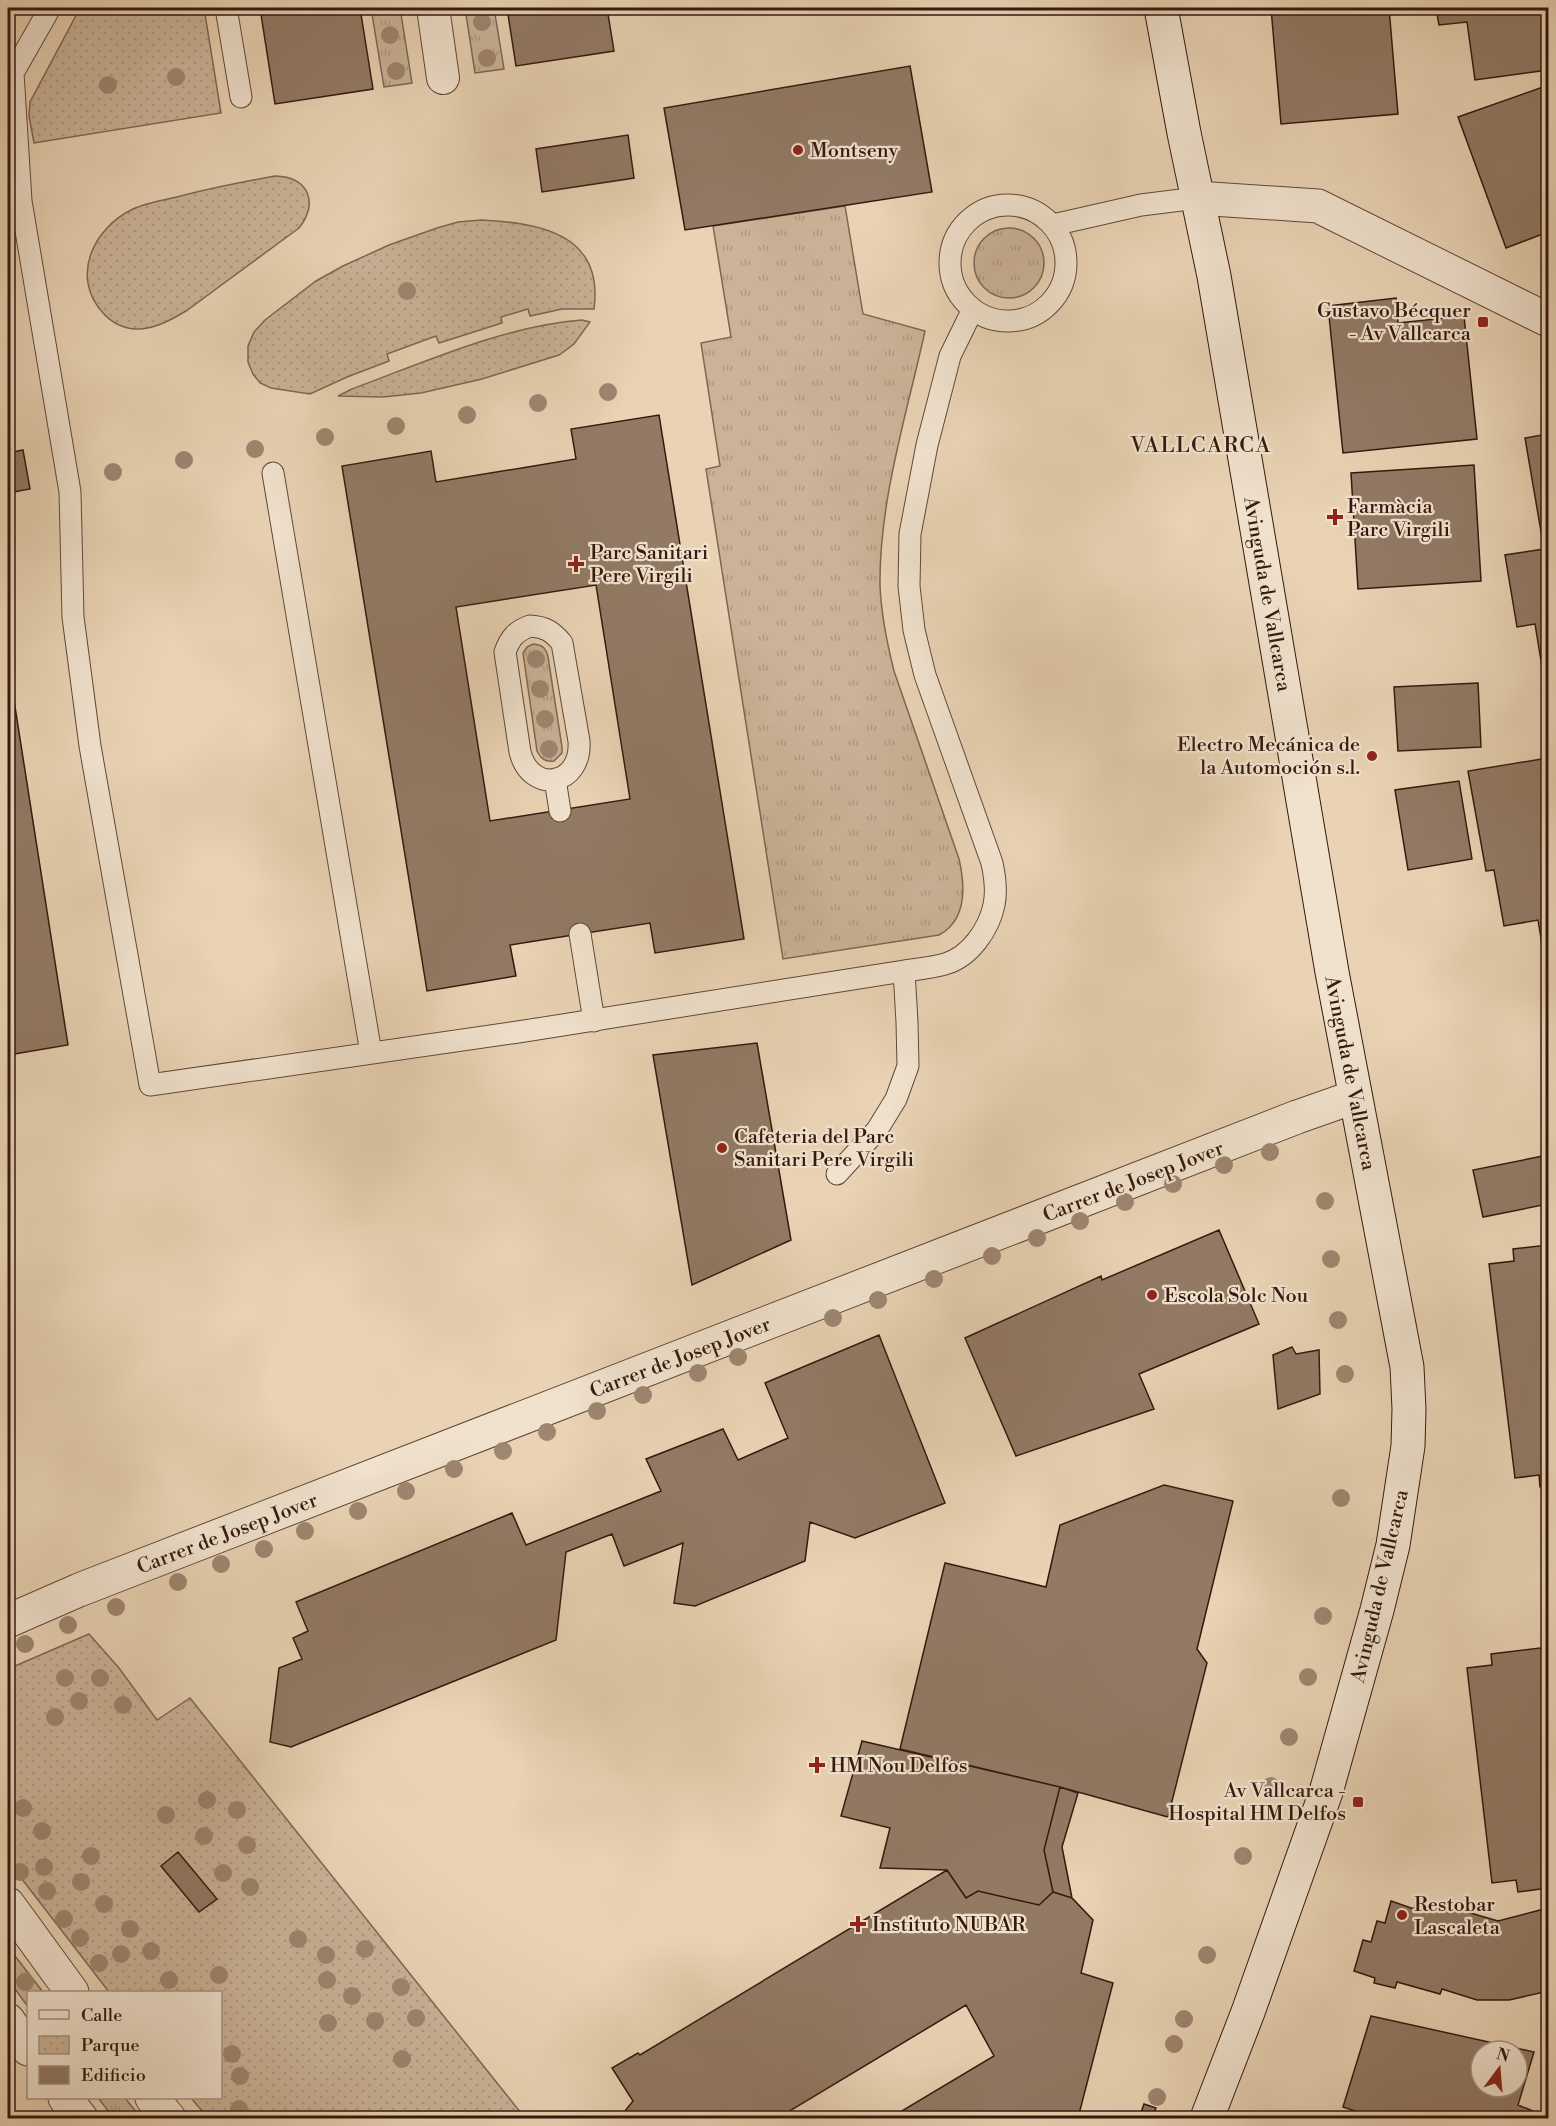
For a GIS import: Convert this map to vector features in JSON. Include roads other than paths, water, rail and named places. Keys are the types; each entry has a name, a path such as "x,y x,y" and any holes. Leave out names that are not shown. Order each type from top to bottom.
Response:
{"main road":[{"name":"Avinguda de Vallcarca","path":"1161,8 1218,299 1354,1097 1407,1367 1409,1409 1408,1446 1402,1495 1377,1610 1326,1792 1248,2012 1207,2118"},
{"path":"1197,198 1318,206 1548,320"},
{"name":"Carrer de Josep Jover","path":"8,1621 102,1582 1354,1097"},
{"path":"8,1904 71,1991"},
{"path":"8,2020 27,2048"},
{"path":"67,2099 81,2118"},
{"path":"154,2099 169,2118"}],"street":[{"path":"433,8 443,78"}],"lane":[{"path":"50,8 14,73 21,201 70,492 73,617 90,746 150,1085 594,1021 947,964 964,954 978,940 988,923 994,904 996,884 992,863 925,675 914,630 909,586 910,534 927,445 950,356 973,309"},
{"path":"226,8 241,97"},
{"path":"1053,225 1141,205 1197,198"},
{"path":"1000,206 1019,206 1038,213 1053,225 1062,241 1066,259 1065,277 1058,294 1045,308 1028,318 1010,321 990,319 973,309 960,295 952,277 950,258 955,239 966,223 981,212 1000,206"},
{"path":"273,473 371,1053"},
{"path":"530,626 543,627 554,633 562,643 576,720 580,754 575,766 567,775 555,779 542,779 531,773 523,764 520,752 505,652 509,640 518,631 530,626"},
{"path":"555,779 560,811"},
{"path":"580,934 594,1021"},
{"path":"837,1174 877,1130 896,1099 908,1066 904,971"}],"place":[{"name":"Montseny","path":"798,150"},
{"name":"Gustavo Bécquer - Av Vallcarca","path":"1483,322"},
{"name":"Farmàcia Parc Virgili","path":"1335,517"},
{"name":"Parc Sanitari Pere Virgili","path":"576,564"},
{"name":"Electro Mecánica de la Automoción s.l.","path":"1372,756"},
{"name":"Cafeteria del Parc Sanitari Pere Virgili","path":"722,1148"},
{"name":"Escola Solc Nou","path":"1152,1295"},
{"name":"HM Nou Delfos","path":"817,1765"},
{"name":"Av Vallcarca - Hospital HM Delfos","path":"1358,1802"},
{"name":"Restobar Lascaleta","path":"1402,1915"},
{"name":"Instituto NUBAR","path":"858,1924"}],"district":[{"name":"VALLCARCA","path":"1201,445"}]}
